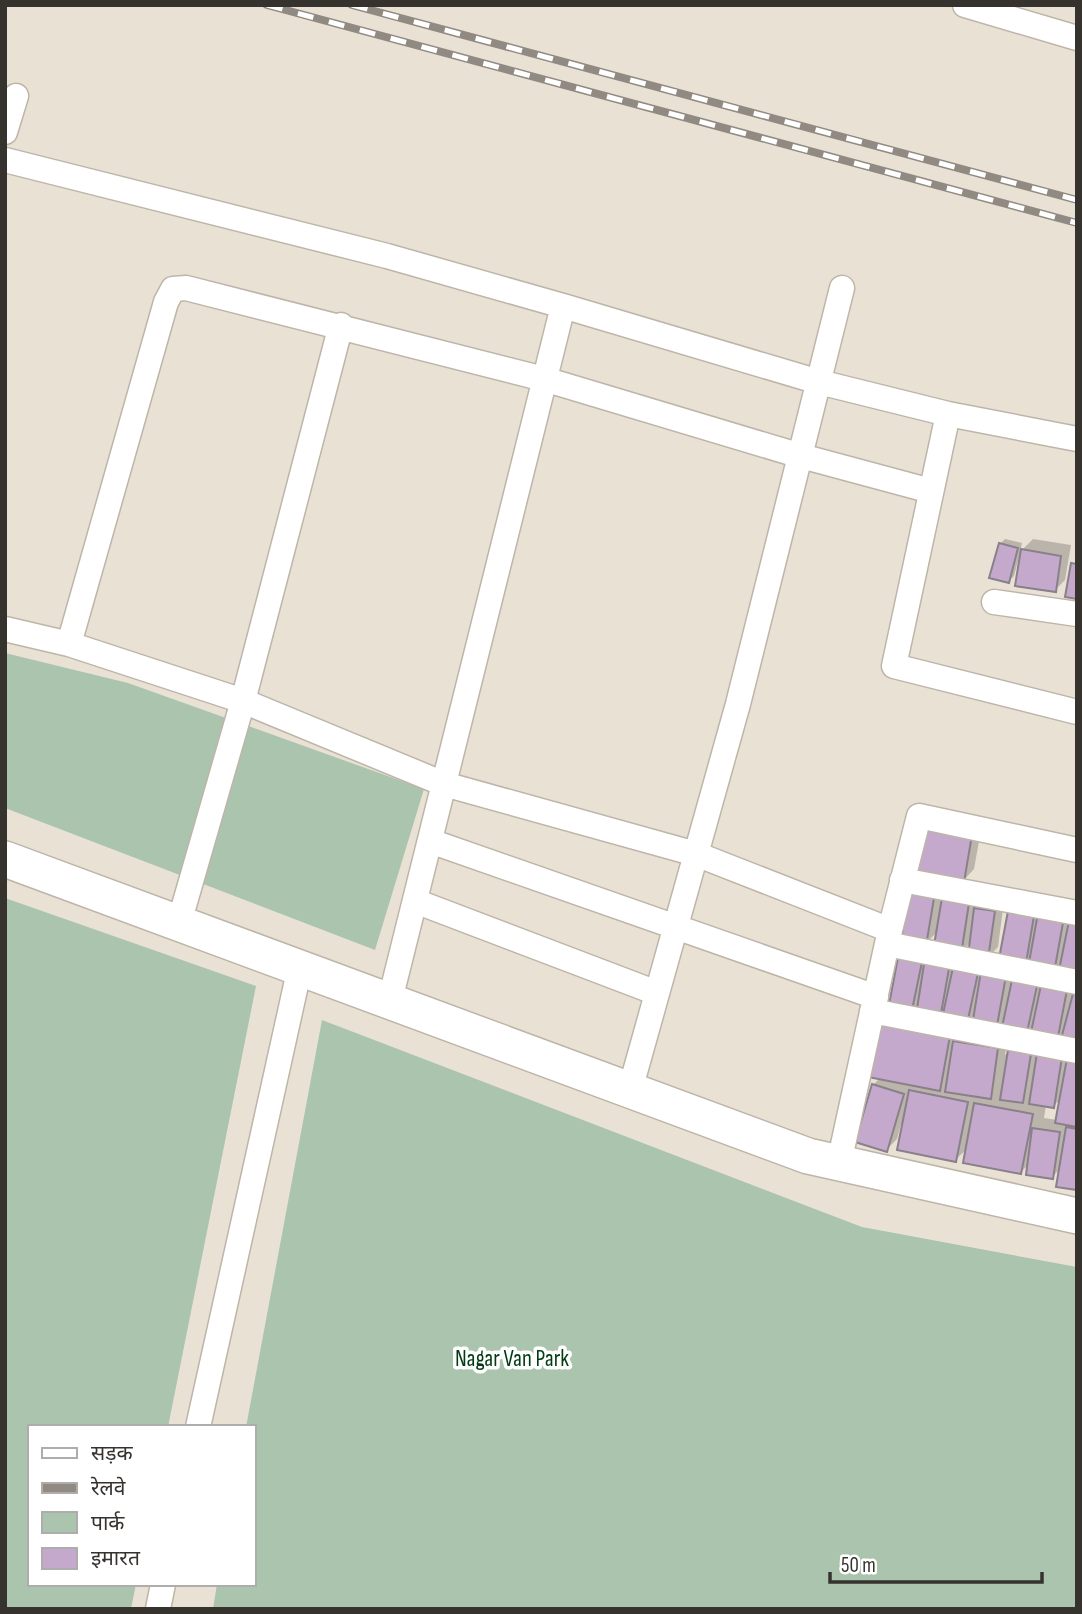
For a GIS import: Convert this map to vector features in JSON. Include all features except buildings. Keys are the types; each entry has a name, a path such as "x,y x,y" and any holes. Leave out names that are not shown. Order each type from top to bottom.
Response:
{"street":[{"path":"965,5 1077,38"},
{"path":"5,132 16,96"},
{"path":"5,159 387,256 819,382 948,414 1077,439"},
{"path":"69,644 166,302 173,289 186,288 341,325 544,379 801,456 931,491"},
{"path":"630,1090 678,927 842,288"},
{"path":"390,1000 563,306"},
{"path":"179,922 243,701 341,325"},
{"path":"948,414 894,666 1077,712"},
{"path":"994,602 1077,614"},
{"path":"5,629 69,644 243,701 444,784 696,855 888,937 1077,982"},
{"path":"839,1163 916,820 924,814 1077,850"},
{"path":"429,841 678,927 874,1004 1077,1051"},
{"path":"5,859 808,1156 1077,1216"},
{"path":"902,880 1077,913"},
{"path":"415,901 657,993"},
{"path":"198,1425 300,967"},
{"path":"158,1609 163,1586"}],"green space":[{"path":"5,653 128,683 424,789 375,950 5,808"},
{"path":"5,898 256,986 168,1425 28,1425 28,1586 136,1586 131,1609 5,1609"},
{"name":"Nagar Van Park","path":"322,1020 862,1227 1077,1267 1077,1609 213,1609 217,1586 256,1586 256,1425 246,1425"}],"railway":[{"path":"267,5 1077,223"},
{"path":"352,5 1077,200"}]}
